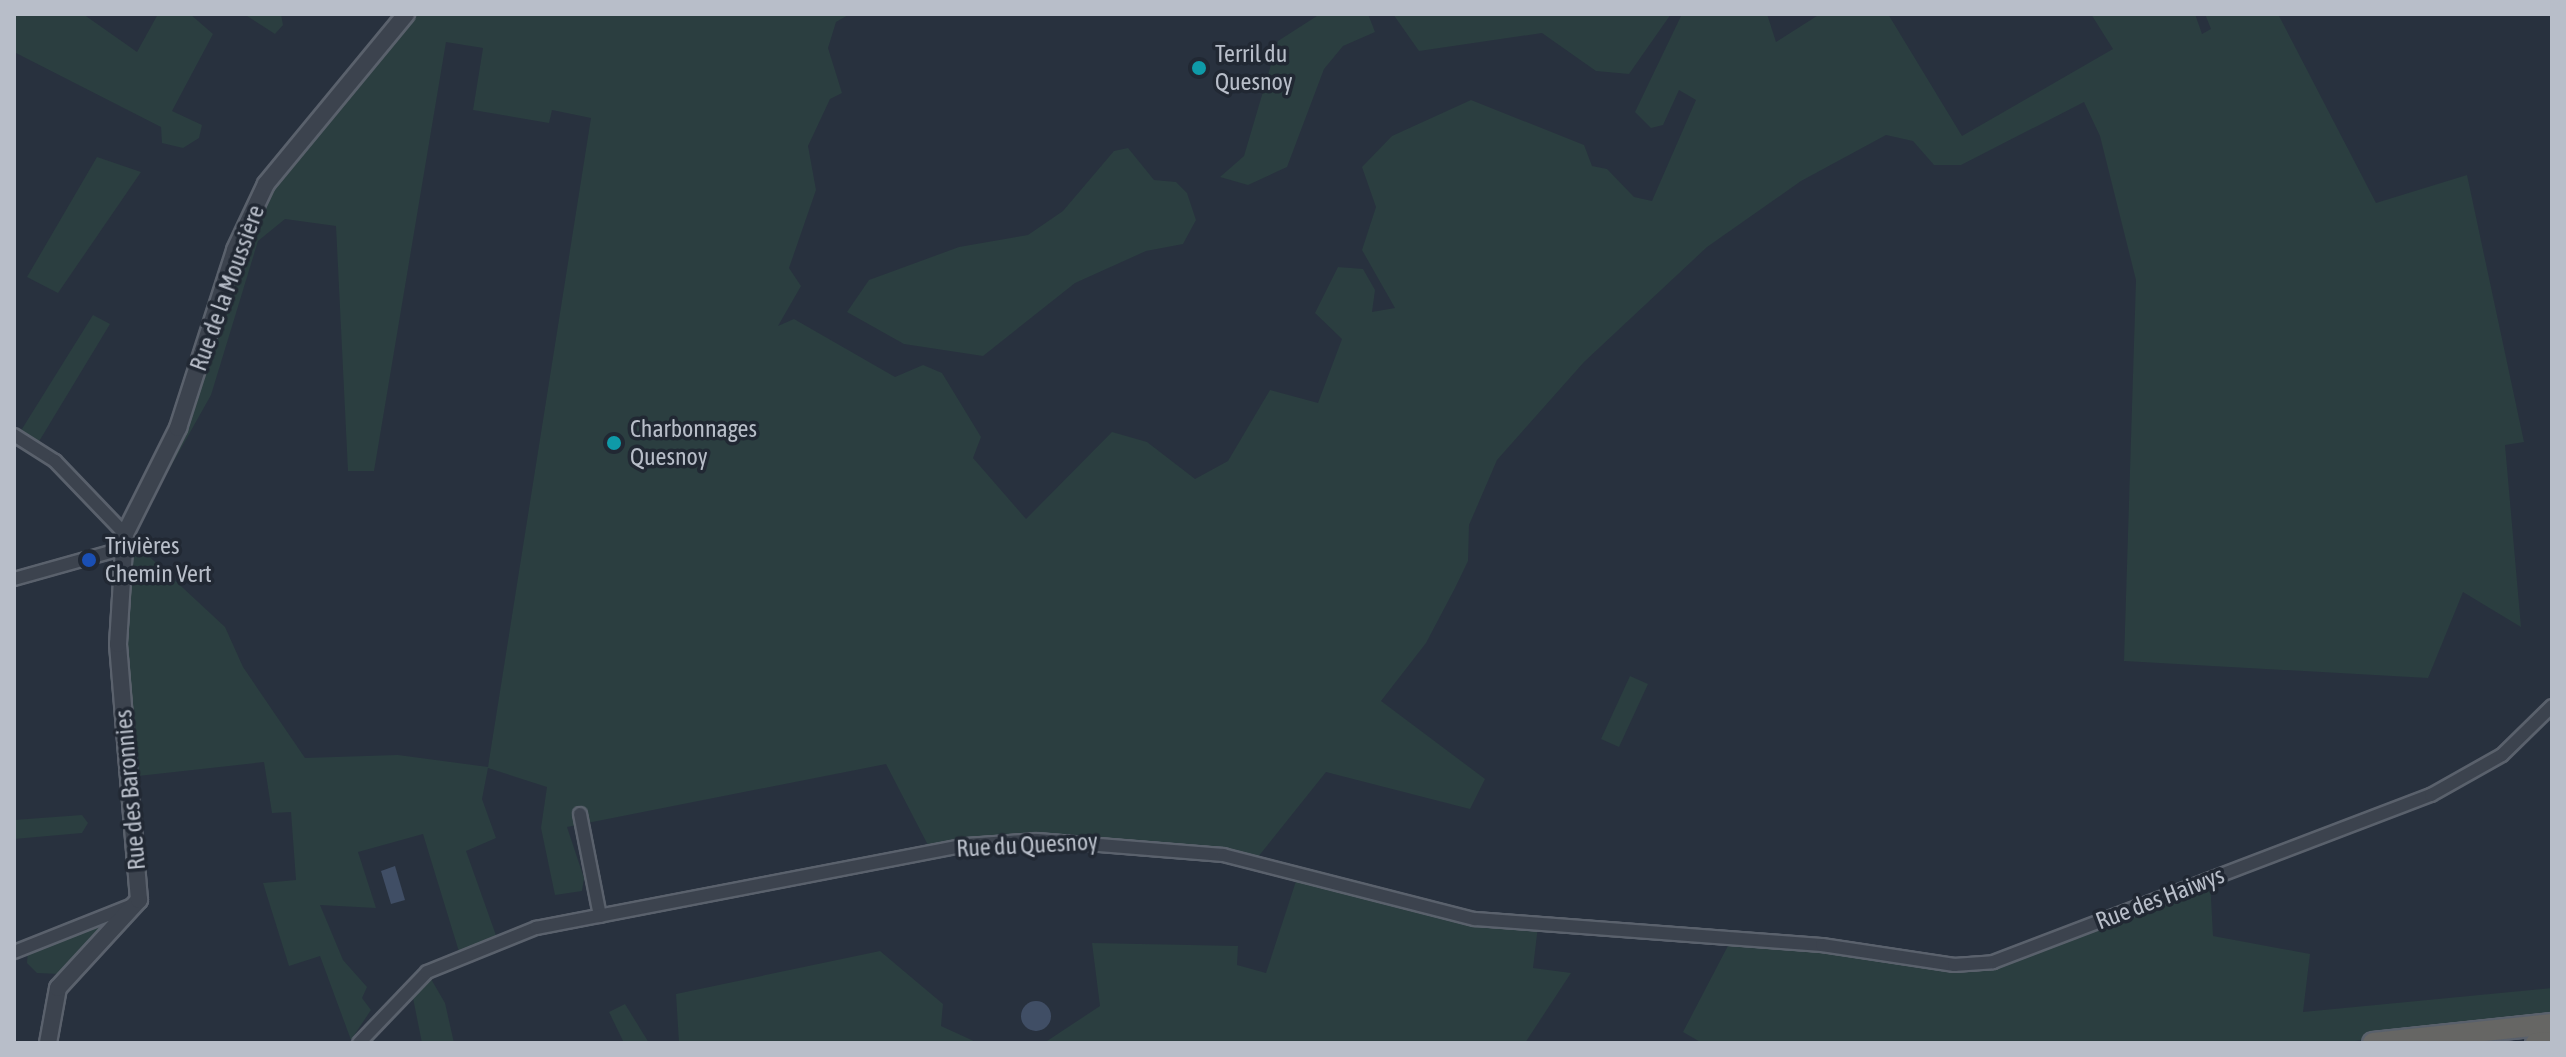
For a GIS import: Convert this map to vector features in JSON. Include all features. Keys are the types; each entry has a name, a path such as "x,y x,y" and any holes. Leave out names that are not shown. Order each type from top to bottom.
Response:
{"highway":[{"path":"2373,1043 2552,1024"},
{"path":"2536,1043 2552,1042"}],"street":[{"name":"Rue de la Moussière","path":"137,506 178,428 235,250 266,184 406,14"},
{"path":"14,435 55,461 125,541 14,579"},
{"name":"Rue des Baronnies","path":"48,1043 58,988 138,903 118,644 125,541 137,506"},
{"name":"Rue des Haiwys","path":"1731,940 1942,964 1993,962 2431,795 2502,755 2552,706"},
{"path":"580,814 600,916"},
{"name":"Rue du Quesnoy","path":"359,1043 398,995 441,964 536,928 966,845 1107,840 1223,855 1475,919 1731,940"},
{"path":"14,952 138,903"}],"shaded area":[{"path":"14,14 83,14 137,52 158,14 190,14 213,34 172,111 202,125 199,138 183,148 162,143 161,127 14,52"},
{"path":"244,14 281,14 283,25 275,34"},
{"path":"406,14 850,14 836,22 828,48 842,93 830,99 808,146 816,190 789,268 801,286 778,326 794,319 895,377 923,365 942,373 981,437 973,458 1026,519 1112,432 1147,442 1195,479 1228,461 1270,390 1318,403 1342,339 1315,313 1338,267 1363,269 1375,290 1372,312 1395,308 1362,250 1376,207 1362,167 1392,136 1471,100 1584,145 1592,166 1607,169 1634,197 1652,201 1696,100 1679,90 1663,125 1651,128 1635,112 1682,14 1767,14 1776,42 1820,14 1888,14 1962,136 2113,49 2091,14 2195,14 2202,34 2211,29 2205,14 2278,14 2376,203 2467,175 2524,442 2505,445 2521,627 2463,592 2428,678 2124,661 2136,280 2100,136 2084,102 1961,165 1934,165 1913,141 1886,135 1801,181 1707,247 1584,362 1497,460 1469,525 1468,561 1426,643 1381,701 1485,779 1470,809 1326,772 1254,862 1107,840 931,851 886,764 567,827 584,878 582,891 555,895 541,828 547,787 488,768 482,799 496,838 466,851 498,941 460,955 423,834 358,852 376,908 320,905 343,960 367,987 362,998 371,1010 351,1040 320,956 289,966 263,883 296,880 291,812 272,813 264,762 129,777 118,644 125,534 225,627 243,667 305,758 398,755 488,767 591,118 552,110 549,123 473,110 483,48 446,42 374,471 348,471 336,226 285,219 258,241 211,395 143,516 135,512 178,428 250,217"},
{"path":"1320,14 1368,14 1375,32 1343,46 1324,69 1287,167 1248,185 1220,177 1244,156 1278,41"},
{"path":"1393,14 1671,14 1629,74 1596,71 1542,33 1419,51"},
{"path":"1128,148 1154,180 1176,182 1187,193 1196,220 1183,244 1146,251 1075,283 983,356 904,344 847,312 869,280 959,247 1028,235 1063,211 1114,151"},
{"path":"97,157 141,172 58,293 27,277"},
{"path":"93,315 110,324 35,448 17,437"},
{"path":"1630,676 1648,684 1619,747 1601,739"},
{"path":"82,815 88,823 82,833 14,839 14,820"},
{"path":"1298,875 1538,926 1533,968 1571,973 1525,1043 1044,1043 1100,1006 1092,943 1238,946 1237,965 1266,973"},
{"path":"2210,879 2213,936 2310,954 2303,1012 2552,988 2552,1018 2338,1043 1702,1043 1683,1032 1731,940 1973,964"},
{"path":"110,914 114,919 59,974 37,973 27,963 28,949"},
{"path":"880,951 943,1004 941,1026 978,1043 679,1043 676,994"},
{"path":"427,972 445,1003 454,1043 422,1043 412,993"},
{"path":"625,1004 649,1043 624,1043 609,1012"}],"water":[{"path":"395,866 405,900 391,904 381,871"},
{"path":"1036,1001 1047,1005 1051,1016 1047,1027 1036,1031 1025,1027 1021,1016 1025,1005"}],"place":[{"name":"Terril du Quesnoy","path":"1199,68"},
{"name":"Charbonnages Quesnoy","path":"614,443"},
{"name":"Trivières Chemin Vert","path":"89,560"}]}
